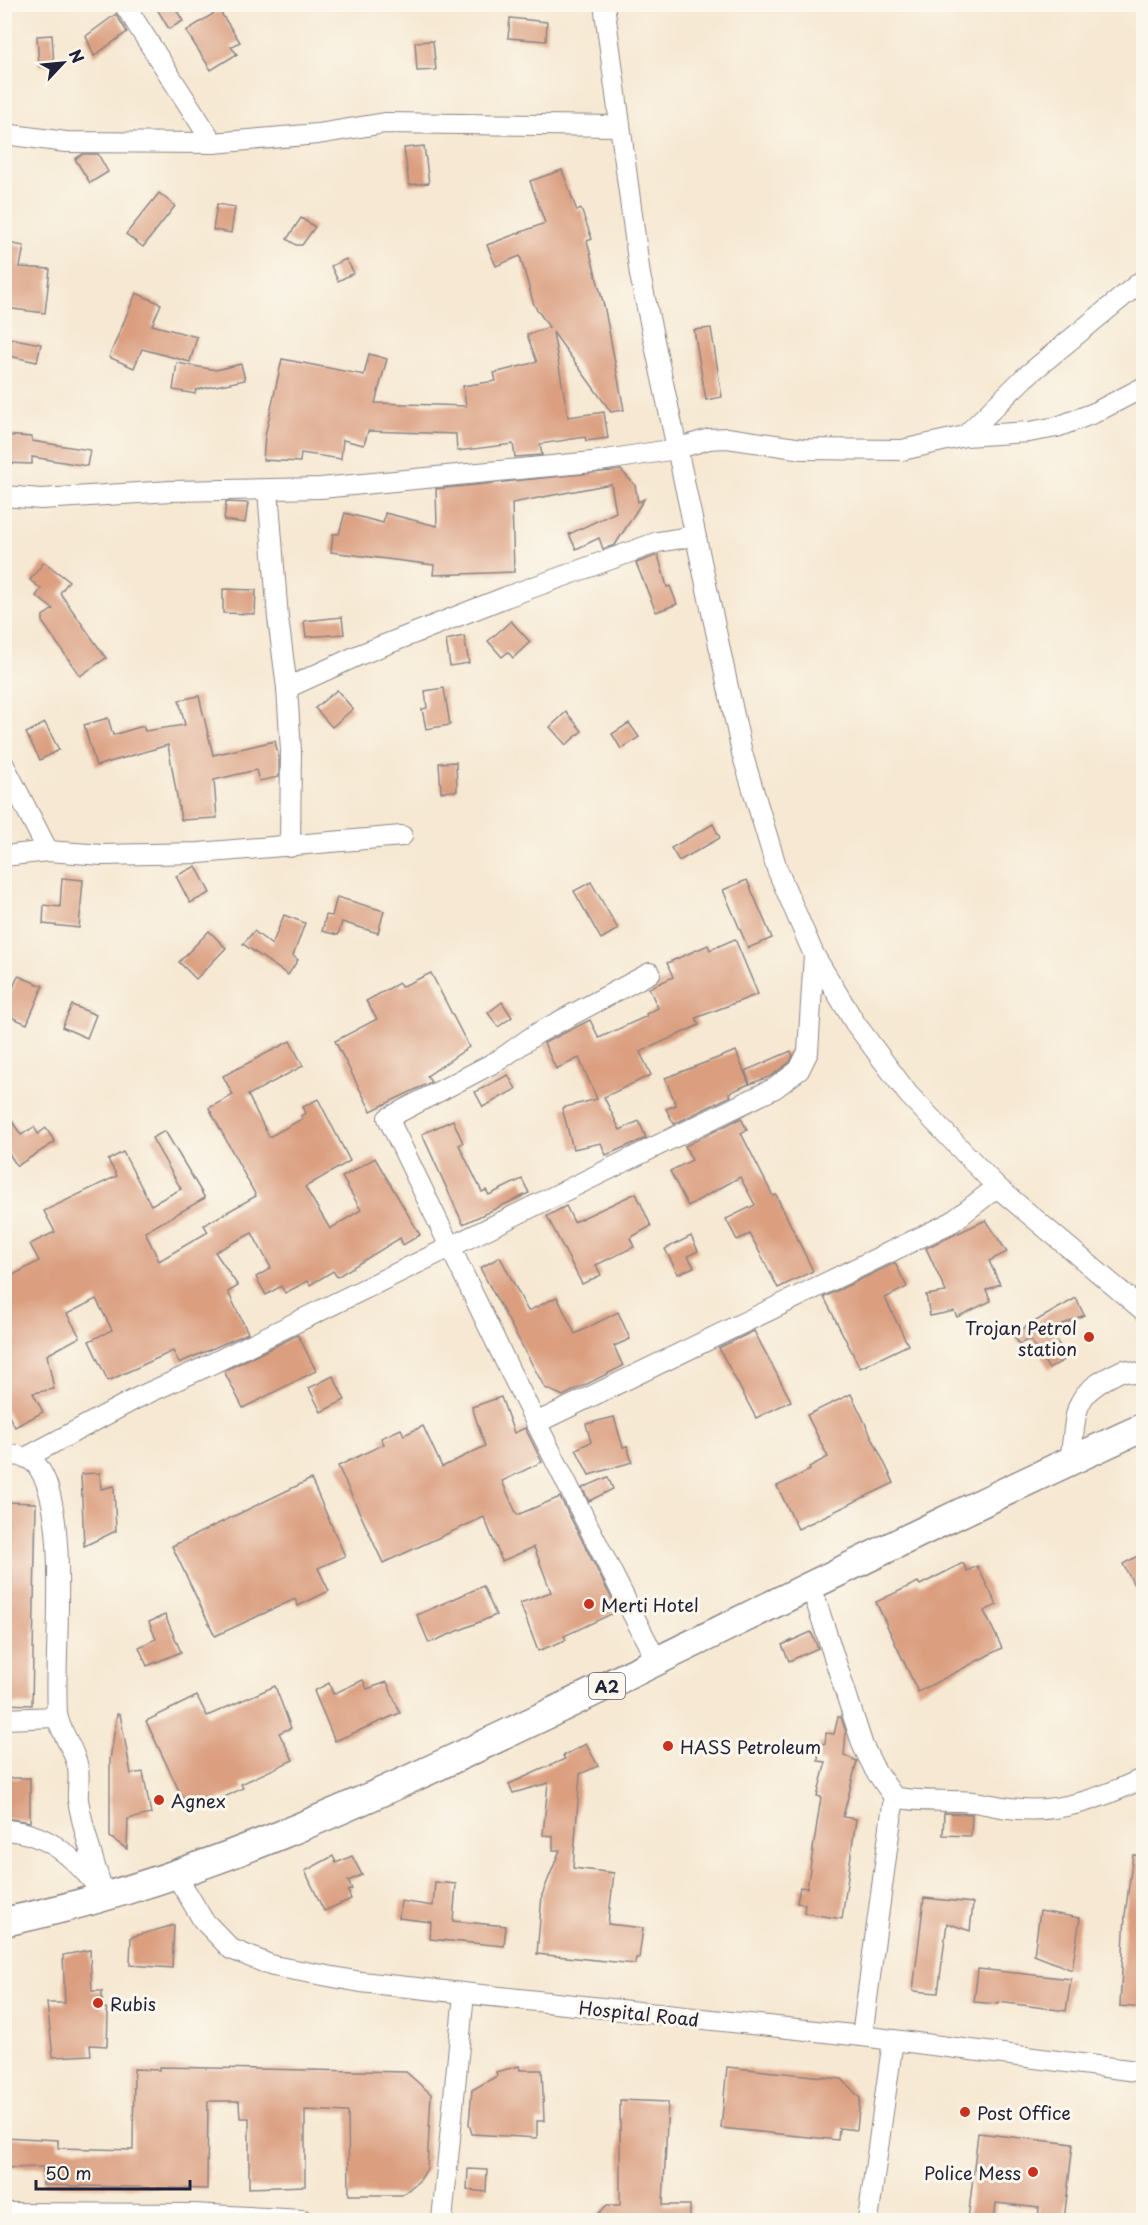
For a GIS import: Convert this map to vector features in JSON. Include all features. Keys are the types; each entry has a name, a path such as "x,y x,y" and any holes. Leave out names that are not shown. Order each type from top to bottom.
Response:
{"highway":[{"name":"A2","path":"4,1922 58,1911 176,1875 279,1836 432,1769 1143,1427"}],"street":[{"path":"124,4 213,143"},
{"path":"604,4 618,126 640,275 742,753 777,869 814,955 855,1023 908,1094 997,1188 1143,1311"},
{"path":"4,134 66,142 213,143 318,134 385,123 618,126"},
{"path":"965,436 1024,378 1143,279"},
{"path":"4,496 41,500 171,491 353,486 593,462 676,449 709,439 727,438 803,449 902,450 965,436 1029,432 1057,427 1094,413 1143,387"},
{"path":"268,490 291,751 290,847"},
{"path":"287,688 359,655 506,597 658,542 694,536"},
{"path":"4,765 48,851"},
{"path":"4,856 48,851 102,855 290,847 402,836"},
{"path":"4,1456 27,1457 137,1398 775,1088 799,1070 808,1052 814,955"},
{"path":"650,973 536,1034 500,1060 388,1118 448,1246 657,1662"},
{"path":"536,1423 952,1222 997,1188"},
{"path":"1070,1461 1078,1402 1095,1383 1123,1370 1143,1376"},
{"path":"27,1457 40,1469 50,1495 57,1537 57,1717 76,1760 82,1820 105,1897"},
{"path":"812,1587 863,1746 875,1770 894,1797 907,1800 975,1802 1012,1809 1066,1807 1101,1799 1143,1778"},
{"path":"4,1719 57,1717"},
{"path":"862,2036 894,1797"},
{"path":"4,1830 36,1834 55,1845 78,1863 105,1897"},
{"name":"Hospital Road","path":"176,1875 203,1920 231,1949 273,1966 361,1982 862,2036 1143,2072"},
{"path":"442,2220 464,1994"},
{"path":"868,2220 893,2040"},
{"path":"4,2213 66,2218 193,2217 303,2220"}],"building":[{"path":"154,4 173,4 183,21 169,29"},
{"path":"219,10 240,42 231,47 237,54 211,70 186,31"},
{"path":"116,14 127,32 94,56 86,36"},
{"path":"510,18 547,22 546,41 508,38"},
{"path":"52,35 54,65 39,66 37,36"},
{"path":"433,41 436,70 417,71 415,42"},
{"path":"424,146 429,183 409,185 404,148"},
{"path":"83,154 98,154 108,172 90,183 75,159"},
{"path":"562,170 577,211 581,209 592,239 587,241 605,310 624,410 611,412 553,332 568,417 604,412 608,438 586,441 585,437 540,444 542,455 515,457 513,444 457,451 456,434 368,431 364,445 343,440 341,459 301,453 300,462 263,460 265,436 282,359 364,375 369,354 387,359 375,403 466,406 463,386 496,381 494,373 537,362 527,335 549,327 534,305 520,256 496,266 487,245 545,223 530,181"},
{"path":"159,193 175,206 143,247 126,234"},
{"path":"217,204 235,207 231,233 213,230"},
{"path":"301,218 315,227 302,245 296,245 287,239"},
{"path":"8,243 24,246 20,267 50,269 45,313 4,308 4,263"},
{"path":"346,259 354,273 338,281 331,266"},
{"path":"136,293 161,304 152,325 197,337 190,362 142,349 134,368 109,357"},
{"path":"711,328 722,397 706,400 694,330"},
{"path":"4,337 41,344 37,362 4,355"},
{"path":"177,363 216,370 241,364 245,380 196,390 195,394 173,390"},
{"path":"4,435 32,437 32,441 90,450 87,466 32,457 32,464 4,463"},
{"path":"621,470 635,485 638,502 644,499 615,545 603,549 599,538 576,549 569,534 616,512 611,484 512,503 514,572 433,575 434,565 331,552 333,534 339,534 345,513 383,523 385,513 437,526 436,489"},
{"path":"226,502 248,503 245,523 224,520"},
{"path":"658,555 667,587 670,586 677,604 656,612 636,563"},
{"path":"44,562 69,581 60,593 106,658 80,676 43,623 43,616 53,609 36,596 41,589 30,580"},
{"path":"223,589 256,590 255,614 223,613"},
{"path":"342,617 344,634 306,637 304,621"},
{"path":"511,621 530,642 513,658 508,652 502,657 488,641"},
{"path":"464,636 469,663 450,666 446,640"},
{"path":"444,688 450,725 426,729 422,709 427,708 425,691"},
{"path":"337,690 353,709 332,727 315,708"},
{"path":"199,696 213,755 275,741 279,758 279,777 259,781 256,770 214,780 217,818 181,820 168,745 96,766 84,725 108,718 113,735 143,726 145,731 185,725 179,700"},
{"path":"566,712 582,731 566,745 550,727"},
{"path":"45,723 59,750 40,760 26,733"},
{"path":"629,723 639,737 621,749 612,734"},
{"path":"456,762 457,791 441,792 439,763"},
{"path":"713,824 720,838 679,861 671,848"},
{"path":"196,866 210,893 190,903 176,876"},
{"path":"62,878 83,880 79,928 43,924 44,905 60,907"},
{"path":"747,880 772,938 748,948 723,890"},
{"path":"591,882 618,929 601,939 574,891"},
{"path":"337,897 384,911 378,933 342,922 338,935 322,931 326,915 332,916"},
{"path":"284,915 305,923 293,956 298,960 288,975 243,944 254,931 272,945"},
{"path":"209,931 226,948 196,979 179,962"},
{"path":"735,939 758,994 696,1018 699,1025 640,1052 651,1075 604,1097 620,1130 639,1121 646,1138 606,1155 601,1143 573,1149 562,1108 597,1099 579,1058 556,1069 544,1043 590,1020 599,1038 647,1016 646,1014 658,1008 649,988 673,977 667,963 708,945 710,950"},
{"path":"431,973 469,1047 427,1076 431,1082 371,1111 335,1041 377,1019 366,1001 399,983 401,987"},
{"path":"18,976 43,986 27,1024 4,1014 4,995 10,995"},
{"path":"502,1002 512,1017 498,1027 488,1013"},
{"path":"72,1005 96,1015 87,1038 62,1027"},
{"path":"290,1041 303,1066 248,1095 269,1137 302,1119 301,1116 306,1113 303,1107 318,1099 350,1161 305,1187 330,1229 361,1210 342,1177 375,1158 420,1235 403,1245 400,1238 337,1277 333,1271 310,1285 308,1281 285,1293 281,1286 266,1295 256,1277 271,1268 252,1233 215,1252 238,1286 228,1292 248,1333 179,1363 173,1351 108,1381 89,1341 112,1330 96,1299 67,1314 80,1337 47,1355 54,1389 33,1393 43,1412 15,1427 4,1407 4,1280 39,1261 30,1244 55,1232 44,1211 117,1176 108,1160 123,1152 151,1205 181,1189 152,1138 165,1131 205,1198 145,1232 159,1261 208,1232 204,1225 256,1196 209,1108 233,1095 223,1076"},
{"path":"736,1051 749,1084 729,1093 731,1096 674,1124 666,1109 676,1105 665,1078"},
{"path":"791,1051 793,1056 790,1062 771,1076 750,1084 745,1071"},
{"path":"508,1075 516,1089 483,1107 475,1092"},
{"path":"4,1109 21,1135 34,1127 38,1134 46,1128 55,1142 17,1166 4,1146"},
{"path":"741,1118 747,1130 741,1133 773,1196 776,1195 813,1271 778,1288 750,1234 737,1240 726,1219 755,1205 740,1177 688,1206 670,1171 692,1160 685,1146"},
{"path":"453,1120 463,1143 459,1145 482,1192 486,1190 489,1195 522,1179 529,1193 463,1224 422,1134"},
{"path":"636,1193 651,1226 630,1238 634,1247 596,1265 601,1275 582,1284 547,1216 566,1206 574,1222"},
{"path":"986,1220 1007,1252 989,1261 1000,1284 986,1290 991,1301 957,1317 954,1311 930,1316 926,1295 946,1292 926,1248"},
{"path":"691,1236 698,1251 688,1256 694,1267 678,1274 665,1249"},
{"path":"500,1257 528,1311 557,1297 575,1334 618,1312 630,1339 614,1346 623,1366 563,1396 545,1388 480,1268"},
{"path":"895,1263 907,1287 885,1298 908,1345 860,1368 824,1297"},
{"path":"1076,1298 1084,1315 1061,1325 1063,1329 1053,1335 1067,1358 1049,1369 1030,1339 1019,1344 1013,1334"},
{"path":"754,1331 791,1401 756,1418 719,1348"},
{"path":"298,1335 316,1371 243,1408 224,1371"},
{"path":"333,1376 345,1400 321,1412 309,1388"},
{"path":"851,1394 894,1483 798,1529 777,1486 810,1470 809,1467 828,1457 807,1415"},
{"path":"501,1397 514,1433 525,1428 542,1462 502,1481 517,1515 560,1497 618,1611 564,1636 566,1640 538,1651 520,1603 551,1592 534,1547 502,1561 484,1517 383,1563 338,1466 384,1444 381,1438 401,1429 404,1435 423,1426 442,1467 485,1446 472,1407"},
{"path":"614,1417 623,1447 627,1446 632,1462 589,1475 576,1449 591,1442 586,1424"},
{"path":"100,1473 101,1489 114,1486 116,1531 84,1546 81,1474"},
{"path":"608,1477 613,1489 589,1501 582,1488"},
{"path":"311,1479 345,1556 318,1568 329,1591 298,1606 295,1599 215,1636 172,1546"},
{"path":"4,1502 36,1503 32,1705 4,1704"},
{"path":"1143,1553 1143,1602 1123,1564"},
{"path":"963,1563 967,1571 977,1566 997,1605 984,1611 1002,1648 918,1692 876,1602 918,1582 920,1585"},
{"path":"483,1586 496,1615 429,1643 417,1615"},
{"path":"165,1615 181,1652 147,1666 139,1647 156,1639 149,1622"},
{"path":"811,1632 818,1648 789,1661 782,1645"},
{"path":"363,1680 367,1689 387,1682 400,1713 335,1741 314,1691 329,1683 333,1694"},
{"path":"275,1686 291,1728 279,1733 293,1760 241,1784 243,1788 190,1814 146,1721 197,1696 207,1716"},
{"path":"117,1714 120,1714 131,1774 143,1772 151,1814 128,1819 127,1849 110,1837 110,1760"},
{"path":"838,1717 841,1717 846,1732 844,1755 857,1761 843,1817 856,1819 842,1919 804,1913 805,1904 797,1903 800,1887 807,1888 821,1797 817,1796 826,1762 818,1761 819,1743 825,1744 826,1733 834,1734"},
{"path":"586,1744 598,1766 580,1774 573,1868 614,1873 608,1924 643,1928 639,1958 636,1958 635,1964 537,1954 542,1895 560,1850 553,1850 553,1836 543,1835 548,1783 513,1793 509,1784 565,1759 563,1756"},
{"path":"4,1778 30,1778 30,1822 4,1818"},
{"path":"944,1813 972,1814 971,1836 943,1835"},
{"path":"1133,1855 1143,1856 1143,2008 1120,2006 1125,1915"},
{"path":"333,1856 336,1863 352,1856 362,1875 348,1881 352,1889 348,1891 351,1899 324,1911 305,1871"},
{"path":"435,1882 456,1884 453,1921 506,1926 504,1946 430,1939 431,1922 399,1918 401,1901 433,1906"},
{"path":"924,1898 973,1903 970,1931 947,1923 938,1993 913,1991"},
{"path":"1040,1911 1080,1918 1072,1970 1034,1955"},
{"path":"174,1925 172,1968 130,1965 131,1937"},
{"path":"90,1950 92,1991 102,1991 102,2008 106,2008 108,2015 107,2046 90,2045 91,2055 53,2057 47,2003 65,2003 63,1955"},
{"path":"978,1969 1071,1979 1066,2011 999,2002 999,2004 974,2002"},
{"path":"519,2066 520,2070 542,2070 544,2121 537,2121 537,2138 472,2134 469,2124 472,2090 497,2076 496,2072"},
{"path":"159,2067 406,2072 431,2094 427,2169 420,2180 402,2195 349,2195 348,2112 305,2110 305,2186 249,2188 249,2118 240,2118 239,2101 208,2101 207,2189 43,2185 43,2167 4,2168 4,2137 58,2140 58,2148 133,2150 134,2069 159,2070"},
{"path":"727,2067 842,2079 860,2098 857,2130 839,2128 838,2140 721,2128"},
{"path":"620,2100 668,2102 663,2205 690,2205 690,2220 592,2220 607,2205 620,2205"},
{"path":"978,2133 1073,2144 1064,2220 1038,2220 1039,2208 996,2203 994,2220 968,2220"},
{"path":"468,2169 487,2170 486,2192 467,2190"}],"place":[{"name":"Trojan Petrol station","path":"1089,1337"},
{"name":"Merti Hotel","path":"589,1604"},
{"name":"HASS Petroleum","path":"668,1746"},
{"name":"Agnex","path":"159,1800"},
{"name":"Rubis","path":"98,2003"},
{"name":"Post Office","path":"965,2112"},
{"name":"Police Mess","path":"1033,2172"}]}
